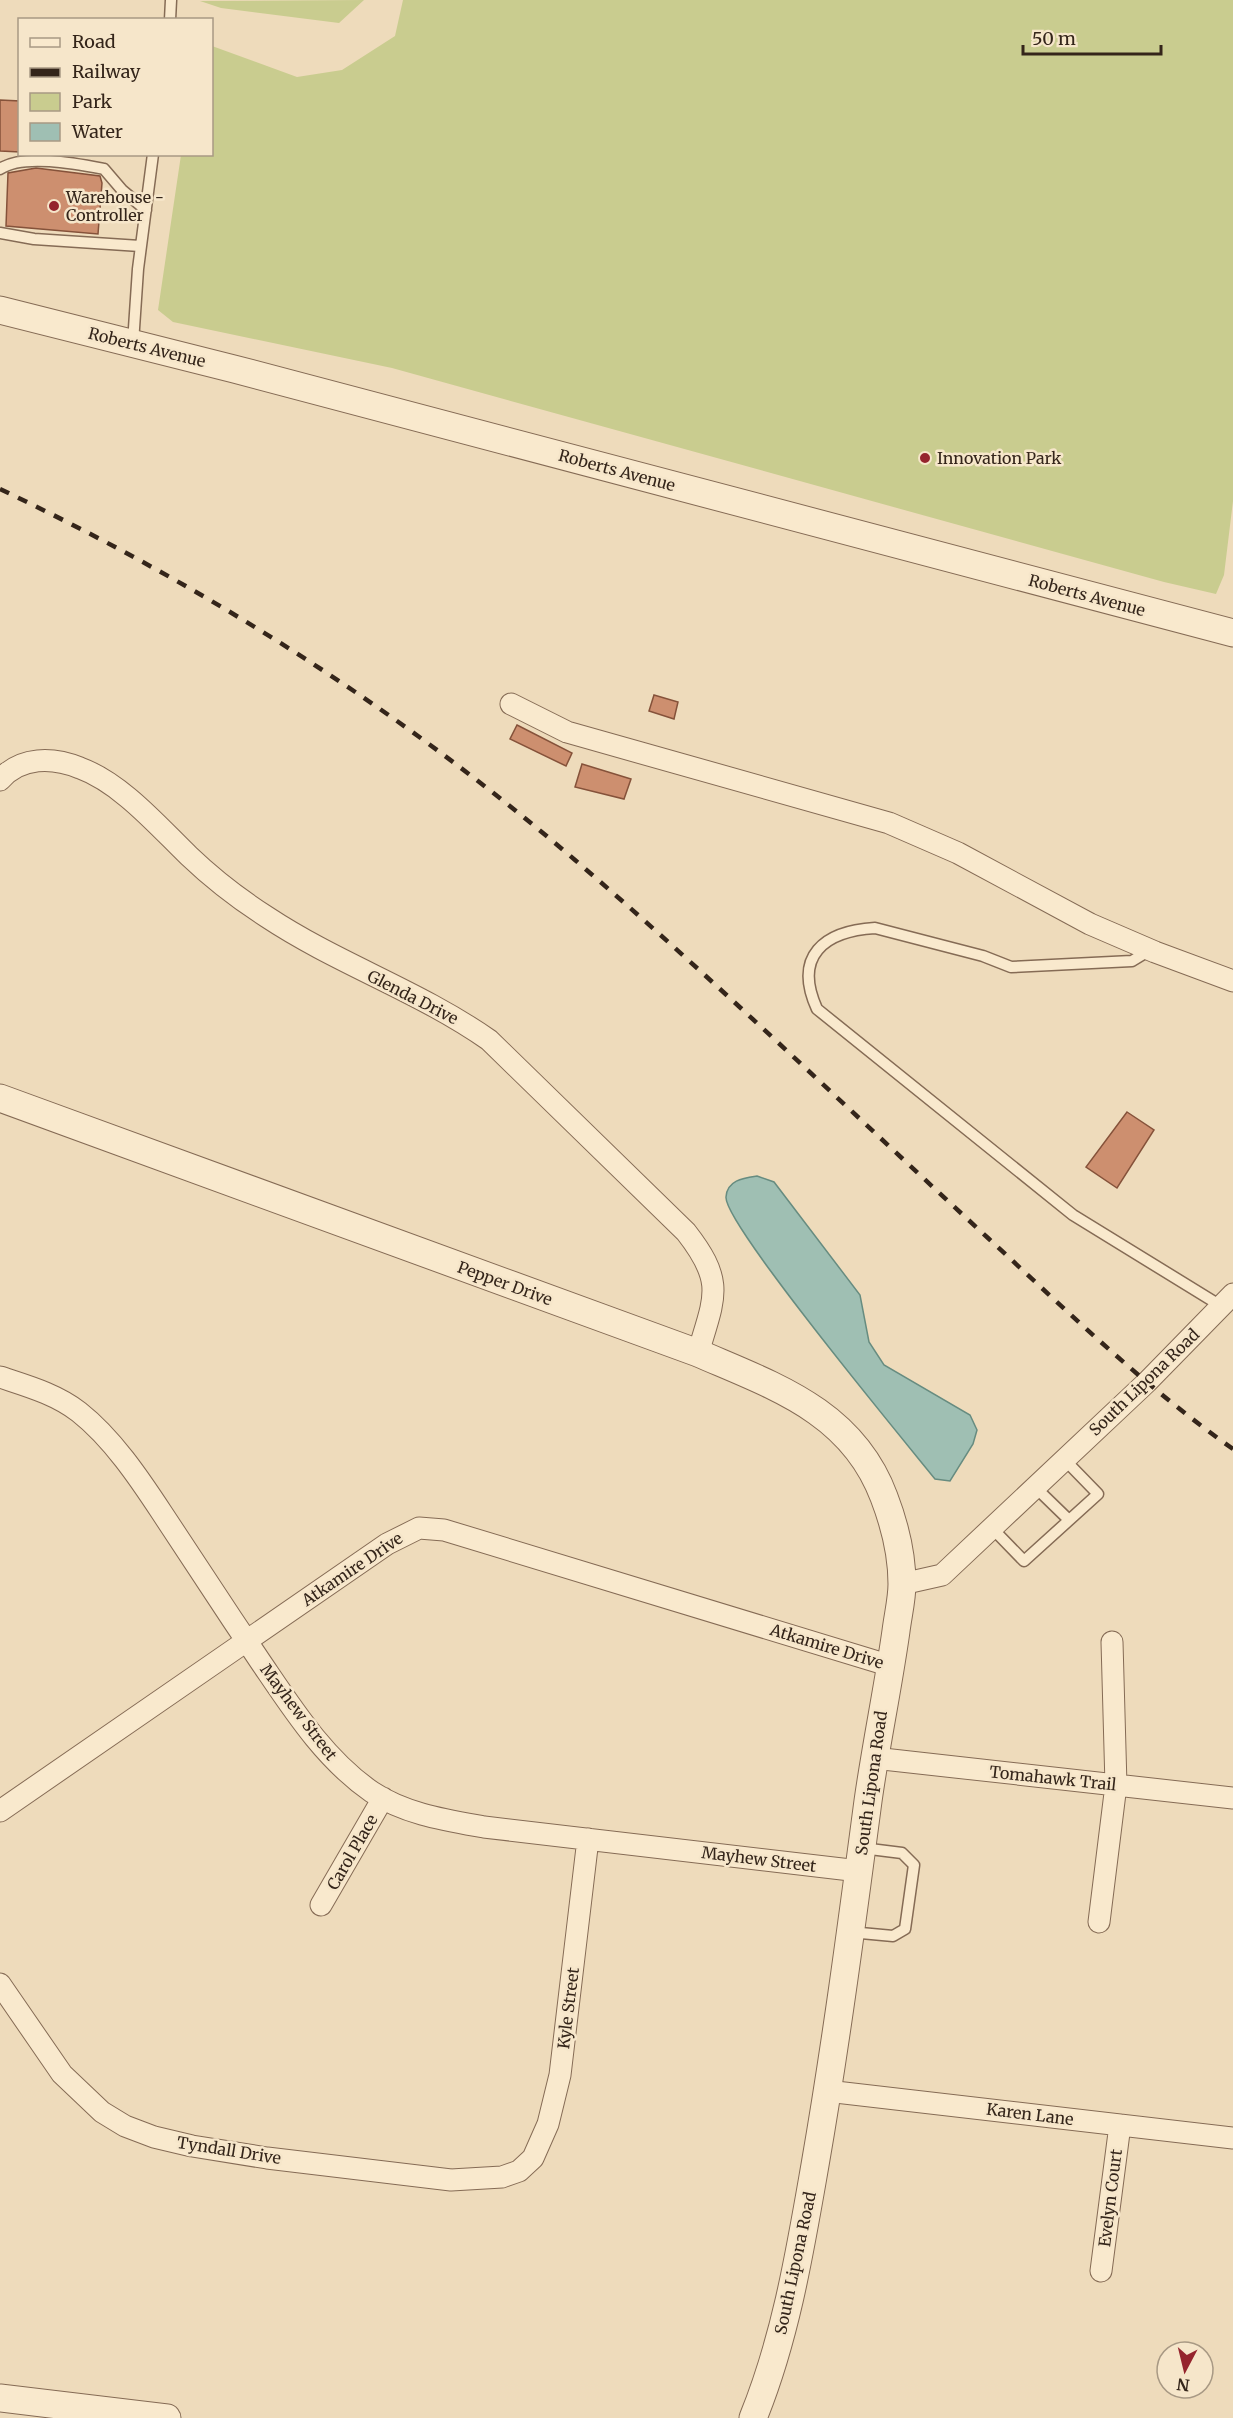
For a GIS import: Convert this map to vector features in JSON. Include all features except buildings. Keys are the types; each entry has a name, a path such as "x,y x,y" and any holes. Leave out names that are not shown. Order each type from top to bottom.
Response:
{"street":[{"name":"Roberts Avenue","path":"0,310 1233,633"},
{"path":"511,704 567,732 889,823 958,853 1090,924 1150,950 1233,981"},
{"name":"Glenda Drive","path":"0,780 20,765 41,760 56,760 81,768 151,817 189,856 229,891 269,919 334,957 453,1015 489,1040 686,1232 705,1255 713,1275 713,1296 698,1353"},
{"name":"Pepper Drive","path":"0,1098 698,1353 798,1396 835,1424 865,1460 884,1495 894,1529 902,1584"},
{"name":"South Lipona Road","path":"753,2418 788,2308 828,2091 874,1758 891,1666 902,1584 942,1575 1063,1458 1147,1382 1227,1300"},
{"name":"Mayhew Street","path":"0,1377 64,1402 80,1413 111,1444 147,1491 247,1642 321,1745 348,1774 383,1798 437,1819 484,1827 588,1839 860,1859"},
{"name":"Atkamire Drive","path":"0,1811 387,1544 406,1532 430,1528 891,1666"},
{"path":"1099,1922 1116,1785 1112,1642"},
{"name":"Tomahawk Trail","path":"874,1758 1233,1798"},
{"name":"Carol Place","path":"321,1905 383,1798"},
{"name":"Kyle Street","path":"524,2168 534,2158 544,2136 560,2075 588,1839"},
{"name":"Tyndall Drive","path":"0,1984 43,2048 79,2091 102,2112 125,2126 154,2137 267,2158 451,2180 502,2177 524,2168"},
{"name":"Karen Lane","path":"828,2091 1233,2138"},
{"name":"Evelyn Court","path":"1101,2271 1120,2125"},
{"path":"0,2398 167,2418"}],"lane":[{"path":"170,18 171,0"},
{"path":"133,344 140,246 153,156"},
{"path":"0,169 24,161 73,163 104,169 122,190 146,210"},
{"path":"0,233 34,239 140,246"},
{"path":"1150,950 1132,961 1011,967 983,956 875,928 861,929 828,939 817,949 809,969 808,990 818,1009 1073,1215 1227,1300"},
{"path":"991,1527 1024,1561 1098,1494 1063,1458"},
{"path":"1034,1486 1069,1520"},
{"path":"850,1932 893,1936 905,1929 914,1864 902,1853 860,1859"}],"green space":[{"path":"364,0 339,23 221,8 200,1"},
{"name":"Innovation Park","path":"403,0 1233,0 1233,501 1224,575 1216,594 1164,582 392,368 173,322 158,310 181,156 213,156 213,46 297,77 342,70 395,36"}],"water":[{"path":"757,1176 774,1182 860,1295 869,1342 884,1365 970,1415 977,1430 973,1444 950,1481 935,1479 784,1289 733,1215 726,1197 729,1187 737,1181"}],"railway":[{"path":"0,489 153,568 300,655 441,753 509,805 680,952 1107,1348 1200,1425 1233,1449"}],"place":[{"name":"Warehouse - Controller","path":"54,206"},
{"name":"Innovation Park","path":"925,458"}]}
